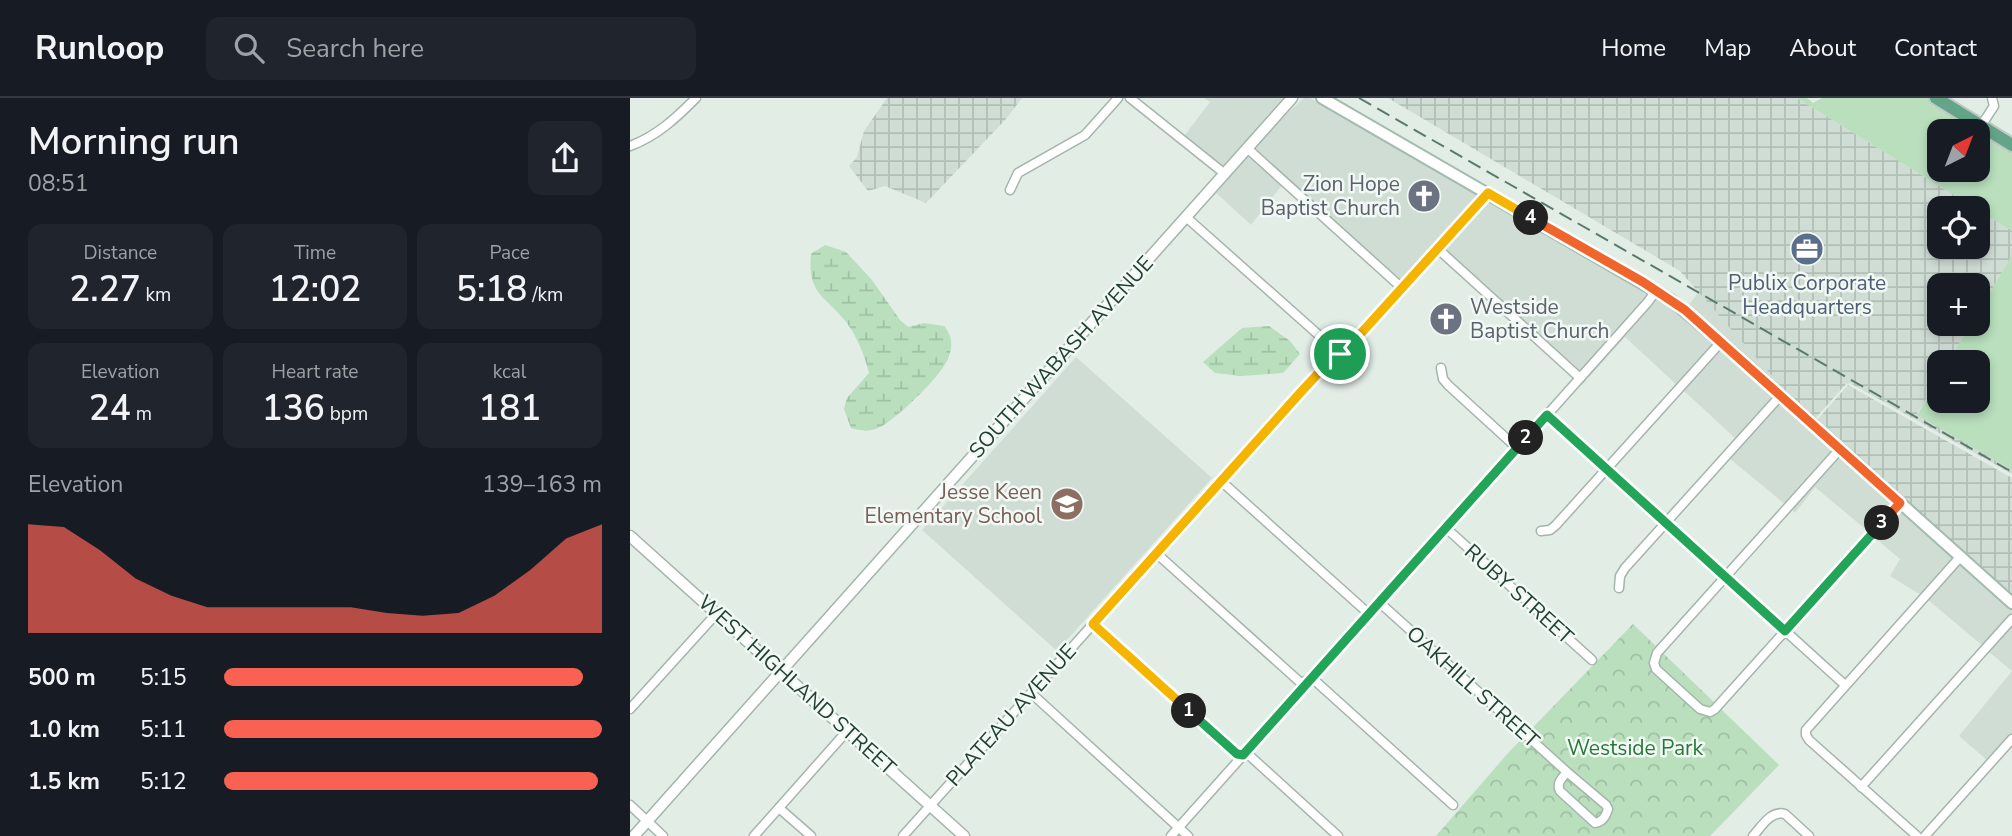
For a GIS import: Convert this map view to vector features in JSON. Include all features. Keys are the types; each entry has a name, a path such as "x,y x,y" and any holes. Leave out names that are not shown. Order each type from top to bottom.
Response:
{"main road":[{"path":"1322,98 1685,310 2012,603"},
{"path":"1936,98 1969,119"},
{"path":"1990,132 2012,145"}],"street":[{"path":"630,146 662,130 696,98"},
{"path":"1010,190 1018,173 1085,135 1118,98"},
{"path":"1130,98 1225,174"},
{"name":"SOUTH WABASH AVENUE","path":"634,836 1292,98"},
{"path":"1986,119 1994,106 1992,98"},
{"path":"1247,148 1402,288"},
{"name":"PLATEAU AVENUE","path":"903,836 1308,384 1354,341 1488,193"},
{"path":"1186,218 1340,354"},
{"path":"1438,249 1580,378"},
{"path":"1171,836 1656,291"},
{"path":"1541,531 1550,530 1556,525 1721,342"},
{"path":"1441,368 1443,379 1448,385 1517,448"},
{"path":"1619,588 1620,576 1625,568 1781,395"},
{"path":"1547,415 1845,685"},
{"path":"1840,449 1659,651 1654,663 1656,669 1700,709 1710,712 1715,709 1900,503"},
{"path":"1221,481 1369,614"},
{"name":"RUBY STREET","path":"1446,528 1592,660"},
{"name":"WEST HIGHLAND STREET","path":"630,536 964,836"},
{"path":"1156,553 1301,683 1312,678"},
{"path":"1917,836 1809,740 1806,732 1807,726 1961,556"},
{"name":"OAKHILL STREET","path":"1379,602 1608,807 1608,812 1600,821 1595,823 1591,820 1560,791 1559,781 1567,772"},
{"path":"630,709 717,613"},
{"path":"1861,787 2012,619"},
{"path":"1093,624 1237,754 1250,756 1338,836"},
{"path":"1312,678 1453,805"},
{"path":"1031,693 1188,836"},
{"path":"754,836 848,730"},
{"path":"1926,836 2012,739"},
{"path":"630,805 663,836"},
{"path":"779,808 811,836"},
{"path":"1754,836 1774,814 1780,812 1810,836"}],"shaded area":[{"path":"887,98 1022,98 1006,119 926,203 885,186 868,191 849,166 857,157 864,131"},
{"path":"1204,98 1288,98 1225,169 1184,136 1210,102"},
{"path":"1304,98 1310,98 1481,196 1402,283 1253,148"},
{"path":"1388,98 1797,98 1927,178 1927,182 1933,182 1956,196 1927,196 1927,259 1990,259 1990,217 2012,231 2012,255 1990,293 1990,273 1927,273 1927,336 1964,336 1955,350 1927,350 1927,398 1917,414 2012,470 2012,474 1850,383 1846,384 1814,420 1801,409 1680,271"},
{"path":"1247,154 1282,185 1251,225 1214,191"},
{"path":"1487,200 1650,293 1580,372 1443,248"},
{"path":"1699,292 1801,409 1687,307"},
{"path":"1656,296 1675,307 1716,342 1677,385 1625,337 1582,385 1580,383"},
{"path":"1721,347 1776,396 1736,439 1682,389"},
{"name":"Jesse Keen Elementary School","path":"1076,357 1212,478 1057,651 922,530"},
{"path":"1848,385 2012,478 2012,597 1817,420"},
{"path":"1781,400 1835,450 1786,505 1729,458"},
{"path":"1840,454 1895,503 1869,532 1815,487 1795,513 1791,509"},
{"path":"1900,508 1955,557 1921,595 1890,576 1900,559 1874,537"},
{"path":"1961,562 2012,609 2012,614 1983,646 1927,599"},
{"path":"2012,624 2012,671 1988,651"},
{"path":"2012,671 2012,734 1988,761 1959,736"}],"green space":[{"path":"1797,98 1807,98 1813,103 1822,98 1927,98 1960,119 1927,119 1927,178"},
{"path":"1990,138 2012,152 2012,231 1990,217 1990,196 1955,196 1933,182 1990,182"},
{"path":"825,245 846,252 872,280 908,327 924,323 944,326 950,337 949,356 939,373 899,414 874,429 851,428 844,409 847,398 869,373 851,328 815,287 811,254"},
{"path":"2012,255 2012,470 1917,415 1927,398 1927,413 1990,413 1990,350 1955,350 1964,336 1990,336 1990,293"},
{"path":"1269,326 1290,341 1300,354 1283,373 1242,376 1215,373 1203,362 1242,328"},
{"name":"Westside Park","path":"1633,624 1779,765 1710,836 1436,836 1509,752"}],"railway":[{"path":"1359,98 2012,472"}],"place":[{"name":"Zion Hope Baptist Church","path":"1424,196"},
{"name":"Publix Corporate Headquarters","path":"1807,249"},
{"name":"Westside Baptist Church","path":"1446,319"},
{"name":"Jesse Keen Elementary School","path":"1067,504"}],"route":[{"path":"1488,193 1643,282 1685,310 1900,503 1785,631 1547,415 1243,755 1237,754 1093,624 1300,393 1340,354 1488,193"}]}
